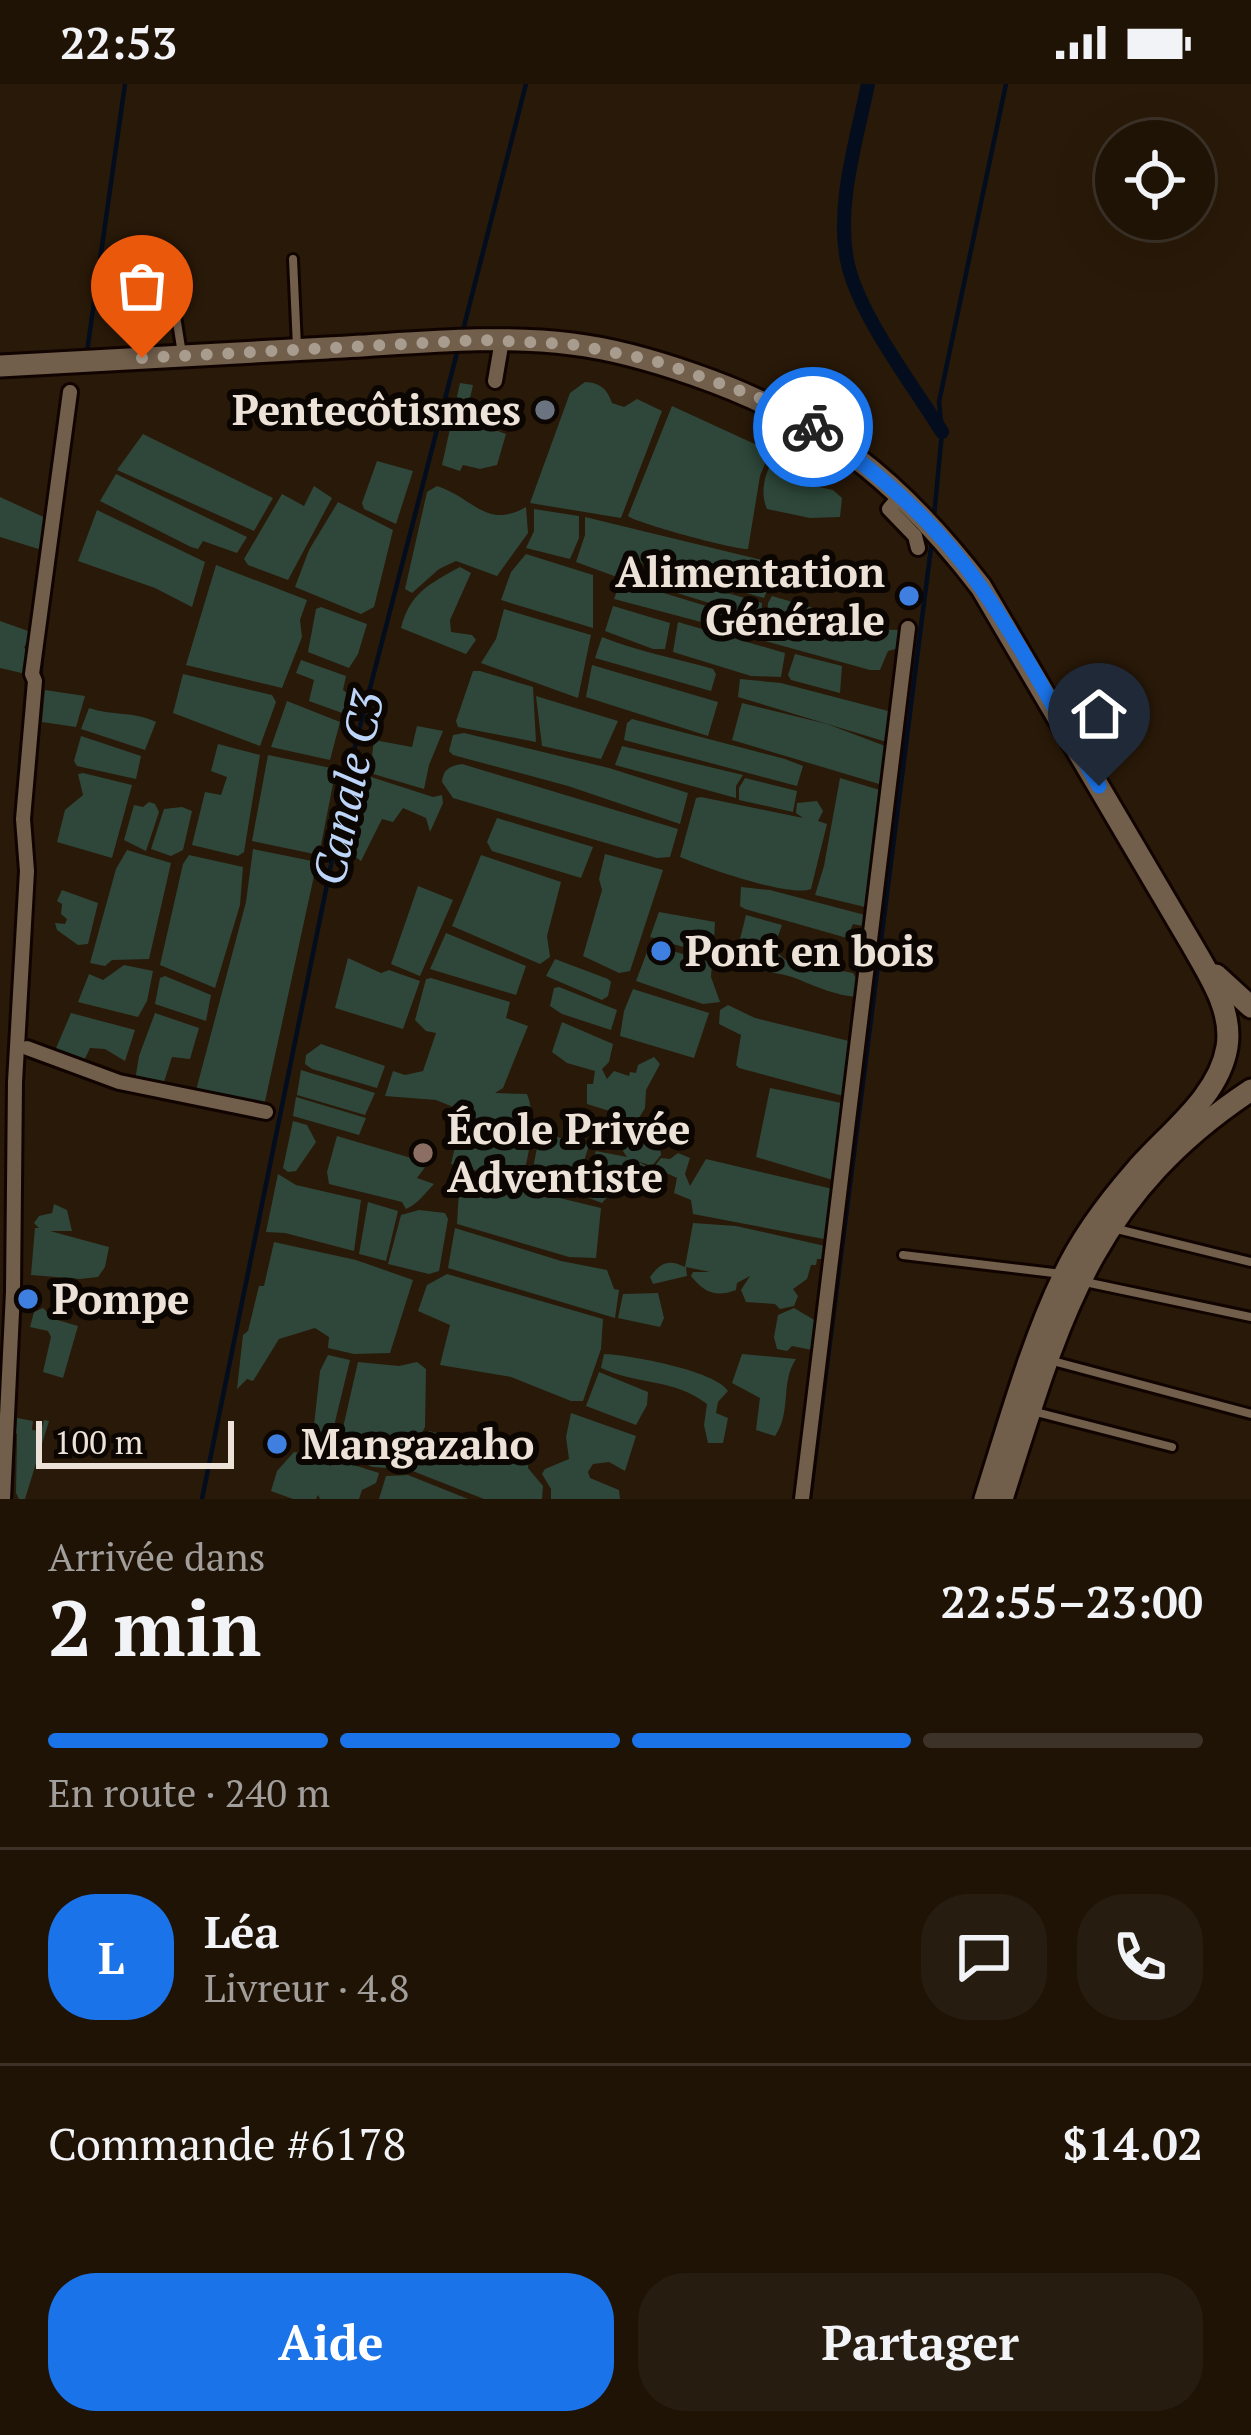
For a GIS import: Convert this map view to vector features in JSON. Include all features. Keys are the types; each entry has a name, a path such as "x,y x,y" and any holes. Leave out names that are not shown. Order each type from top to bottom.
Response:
{"main road":[{"path":"0,366 296,340 491,340 593,347 652,360 758,397 803,420 908,502 981,587 1192,945 1219,996 1227,1045 1238,1072 1251,1080"},
{"path":"1192,945 1230,991 1251,1007"},
{"path":"985,1499 1030,1361 1118,1191 1209,1087 1236,1026 1251,1017"},
{"path":"1002,1499 1071,1278 1163,1161 1209,1119 1251,1090"}],"street":[{"path":"491,340 495,381"},
{"path":"3,1499 15,1082 27,871 23,819 32,674 70,392"},
{"path":"908,502 889,509 916,536 918,548"},
{"path":"802,1499 908,628"},
{"path":"27,1048 119,1082 266,1112"}],"lane":[{"path":"293,259 296,340"},
{"path":"176,266 181,348"},
{"path":"1110,1228 1251,1262"},
{"path":"903,1255 1071,1278 1251,1318"},
{"path":"1047,1360 1251,1414"},
{"path":"1030,1410 1172,1447"}],"green space":[{"path":"585,382 603,388 612,403 624,407 637,399 662,411 621,518 530,503 570,393"},
{"path":"460,383 473,385 468,407 495,415 495,430 506,434 497,465 480,469 463,465 460,471 442,465"},
{"path":"672,406 770,451 760,476 748,549 686,536 628,516"},
{"path":"143,434 273,498 254,531 117,470"},
{"path":"774,459 797,470 804,484 833,490 842,498 840,517 810,518 767,509 764,484"},
{"path":"377,461 413,471 396,524 364,509 362,503"},
{"path":"116,474 247,537 237,553 203,541 198,549 191,547 100,501"},
{"path":"314,486 332,498 288,580 248,565 244,559 282,494 304,506"},
{"path":"437,486 490,514 526,507 528,533 497,576 456,561 412,593 405,589 427,492"},
{"path":"0,497 48,519 45,551 0,537"},
{"path":"338,502 393,530 374,607 361,614 295,587 309,550"},
{"path":"534,509 579,516 579,538 570,559 526,548 534,531"},
{"path":"97,510 205,562 192,607 155,588 78,561"},
{"path":"585,517 778,564 764,598 624,558 617,577 576,562"},
{"path":"526,554 593,575 593,628 501,600 511,572"},
{"path":"216,565 307,600 300,620 302,637 282,688 186,665"},
{"path":"460,567 471,573 450,620 451,632 476,640 466,654 401,628 422,591"},
{"path":"651,571 762,603 761,619 648,584"},
{"path":"621,580 762,623 758,637 614,599"},
{"path":"772,596 854,620 863,629 900,630 899,648 888,651 880,670 870,670 765,641"},
{"path":"613,606 670,623 665,649 605,631"},
{"path":"316,609 367,624 349,668 308,652"},
{"path":"504,609 591,635 578,698 481,663 496,639"},
{"path":"0,621 31,632 24,648 29,650 26,674 0,668"},
{"path":"678,622 785,653 781,677 751,676 673,652"},
{"path":"602,637 713,669 711,691 595,658"},
{"path":"795,654 842,666 840,693 791,680 788,675"},
{"path":"301,660 346,676 343,690 351,696 345,714 309,701 314,680 296,673"},
{"path":"592,665 718,702 708,736 586,697"},
{"path":"473,671 533,687 536,742 458,727"},
{"path":"183,674 272,695 276,702 260,746 173,713"},
{"path":"740,679 781,683 892,712 890,743 738,697"},
{"path":"45,690 85,696 76,727 42,722"},
{"path":"536,696 618,721 601,759 542,746"},
{"path":"287,701 340,722 330,760 271,747"},
{"path":"742,703 827,724 893,749 886,786 732,740"},
{"path":"89,708 156,722 145,750 81,729"},
{"path":"632,719 803,766 797,786 624,740"},
{"path":"417,726 443,731 424,789 370,773 374,740 412,747"},
{"path":"464,733 609,768 688,793 680,824 568,786 453,755 449,751 453,735"},
{"path":"81,736 141,756 136,779 77,766 74,761"},
{"path":"218,744 260,755 244,852 238,856 192,845 205,792 221,795 227,777 211,771"},
{"path":"622,746 743,775 736,798 615,765"},
{"path":"268,755 336,769 319,855 252,841"},
{"path":"462,764 678,829 670,857 657,858 453,798 443,778 448,769"},
{"path":"78,774 132,785 112,858 57,842 65,810 83,795"},
{"path":"368,776 433,797 442,795 443,803 430,832 426,818 403,808 393,822 382,819 361,861 349,852 349,844"},
{"path":"745,778 797,791 793,812 739,800"},
{"path":"840,778 883,791 865,907 815,895"},
{"path":"696,798 803,818 796,813 797,803 817,801 823,811 818,821 827,824 811,889 767,885 680,857"},
{"path":"149,802 159,812 146,851 124,840 134,805 143,807"},
{"path":"164,809 192,811 183,850 171,856 151,849"},
{"path":"497,818 593,847 581,878 492,851 487,842"},
{"path":"253,849 317,862 264,1106 195,1094 246,902"},
{"path":"127,850 171,863 149,959 112,960 105,966 90,963 116,869"},
{"path":"605,854 663,870 630,971 619,973 583,956 602,890 599,879"},
{"path":"189,855 243,867 240,905 215,988 160,965"},
{"path":"481,855 561,882 547,936 550,957 540,964 452,926"},
{"path":"418,886 453,900 420,976 391,964"},
{"path":"741,887 865,915 863,926 853,924 847,938 745,909 740,906"},
{"path":"62,890 98,903 88,944 78,945 57,930 55,923 65,924 67,919 57,901"},
{"path":"659,912 715,922 713,956 650,937"},
{"path":"746,915 782,925 774,947 740,939"},
{"path":"446,933 526,966 516,995 430,969"},
{"path":"650,944 712,963 711,977 720,1002 703,1004 636,981"},
{"path":"751,944 774,950 787,961 853,973 858,981 857,997 721,962 726,946"},
{"path":"348,958 381,973 389,970 420,981 403,1029 335,1008"},
{"path":"555,959 608,979 608,996 602,1000 546,976"},
{"path":"124,965 153,971 138,1017 78,1002 89,974 103,980"},
{"path":"160,978 211,995 206,1021 155,1004"},
{"path":"426,979 510,1002 506,1018 528,1026 503,1088 495,1093 527,1094 530,1104 531,1138 522,1183 451,1164 462,1117 458,1109 436,1100 385,1096 393,1071 405,1075 423,1071 436,1033 415,1020"},
{"path":"554,988 617,1010 611,1030 550,1006"},
{"path":"633,989 709,1013 694,1058 620,1036"},
{"path":"728,1005 755,1018 853,1042 847,1097 739,1068 741,1035 719,1024 720,1010"},
{"path":"71,1013 135,1030 125,1061 105,1049 90,1048 83,1063 54,1053"},
{"path":"155,1013 199,1028 190,1059 172,1057 162,1088 135,1081"},
{"path":"562,1022 613,1044 602,1069 607,1079 614,1071 629,1076 636,1073 638,1065 654,1057 660,1064 646,1090 645,1108 631,1131 625,1130 616,1113 587,1104 587,1084 593,1084 595,1071 567,1063 552,1052"},
{"path":"321,1044 385,1066 377,1088 305,1064 306,1055"},
{"path":"301,1070 375,1093 365,1115 297,1095"},
{"path":"770,1088 846,1104 836,1181 756,1157"},
{"path":"296,1097 366,1118 359,1135 293,1116"},
{"path":"293,1121 307,1125 316,1142 296,1171 288,1172 283,1168"},
{"path":"540,1133 589,1145 574,1194 530,1183"},
{"path":"337,1136 428,1163 417,1178 434,1184 406,1209 402,1202 329,1184 327,1172"},
{"path":"628,1136 660,1147 661,1155 652,1166 637,1161 652,1169 637,1192 615,1188 602,1203 581,1195 596,1151 627,1157 623,1151"},
{"path":"678,1153 690,1158 685,1174 690,1186 706,1159 837,1190 829,1240 693,1214 691,1200 674,1193 677,1178 654,1167 661,1158"},
{"path":"278,1174 296,1185 361,1200 354,1251 266,1232"},
{"path":"460,1174 601,1208 596,1258 569,1257 457,1224"},
{"path":"368,1202 398,1211 386,1261 359,1254"},
{"path":"54,1204 67,1210 72,1231 50,1231 109,1247 98,1277 31,1275 35,1228 39,1228 34,1223 39,1216 52,1213"},
{"path":"419,1210 445,1213 448,1219 439,1271 429,1274 388,1264 401,1215"},
{"path":"693,1223 736,1226 825,1246 823,1259 811,1265 807,1279 793,1289 798,1296 794,1306 780,1309 775,1304 746,1302 741,1290 750,1276 737,1283 736,1290 722,1293 705,1290 691,1276 710,1272 686,1267 687,1276 653,1284 650,1277 662,1265 685,1267"},
{"path":"455,1228 607,1270 614,1289 619,1290 615,1318 448,1268"},
{"path":"274,1242 356,1260 413,1280 390,1353 354,1354 328,1348 329,1337 315,1328 279,1339 253,1381 247,1379 237,1389 243,1335 259,1286 264,1286"},
{"path":"447,1274 603,1319 601,1349 583,1401 571,1401 511,1377 440,1365 450,1325 418,1311 427,1285"},
{"path":"658,1293 664,1318 660,1327 618,1318 623,1294"},
{"path":"43,1308 54,1319 78,1326 63,1378 43,1372 51,1337 48,1331 30,1327 34,1312"},
{"path":"794,1308 821,1324 812,1350 777,1349 778,1315"},
{"path":"604,1354 672,1365 720,1384 728,1391 716,1413 728,1418 723,1443 708,1443 707,1404 682,1390 601,1368"},
{"path":"742,1354 796,1359 775,1436 756,1430 760,1398 732,1383"},
{"path":"328,1355 350,1360 327,1455 304,1449 313,1434 320,1371"},
{"path":"358,1362 399,1366 417,1362 426,1369 425,1427 402,1469 373,1467 337,1454"},
{"path":"599,1372 648,1392 636,1425 586,1406"},
{"path":"571,1413 636,1436 625,1471 609,1462 593,1464 588,1472 590,1478 619,1490 620,1499 551,1499 542,1474 569,1459 566,1437"},
{"path":"12,1417 33,1421 32,1430 41,1431 44,1420 49,1421 25,1499 16,1493 17,1434 11,1430"},
{"path":"429,1431 529,1456 528,1468 543,1486 542,1499 484,1499 410,1470"},
{"path":"294,1452 318,1456 330,1466 341,1461 379,1473 376,1483 362,1490 359,1499 320,1499 318,1495 316,1499 293,1499 271,1491 277,1471"},
{"path":"408,1475 468,1499 379,1499 386,1476"}],"waterway":[{"path":"87,352 125,84"},
{"name":"Canale C3","path":"462,334 526,84"},
{"path":"868,84 846,194 847,260 874,325 942,432"},
{"path":"934,517 942,432 939,402 1006,84"},
{"name":"Canale C3","path":"202,1499 356,742 459,345"},
{"path":"810,1499 932,540"},
{"path":"40,679 45,625"},
{"path":"11,1499 17,1349"}],"way so far":[{"path":"142,358 480,340 570,344 688,372 758,397 813,427"}],"place":[{"name":"Pentecôtismes","path":"545,410"},
{"name":"Alimentation Générale","path":"909,596"},
{"name":"Pont en bois","path":"661,951"},
{"name":"École Privée Adventiste","path":"423,1153"},
{"name":"Pompe","path":"28,1299"},
{"name":"Mangazaho","path":"277,1444"}],"route":[{"path":"813,427 886,482 951,548 981,587 1099,786"}]}
